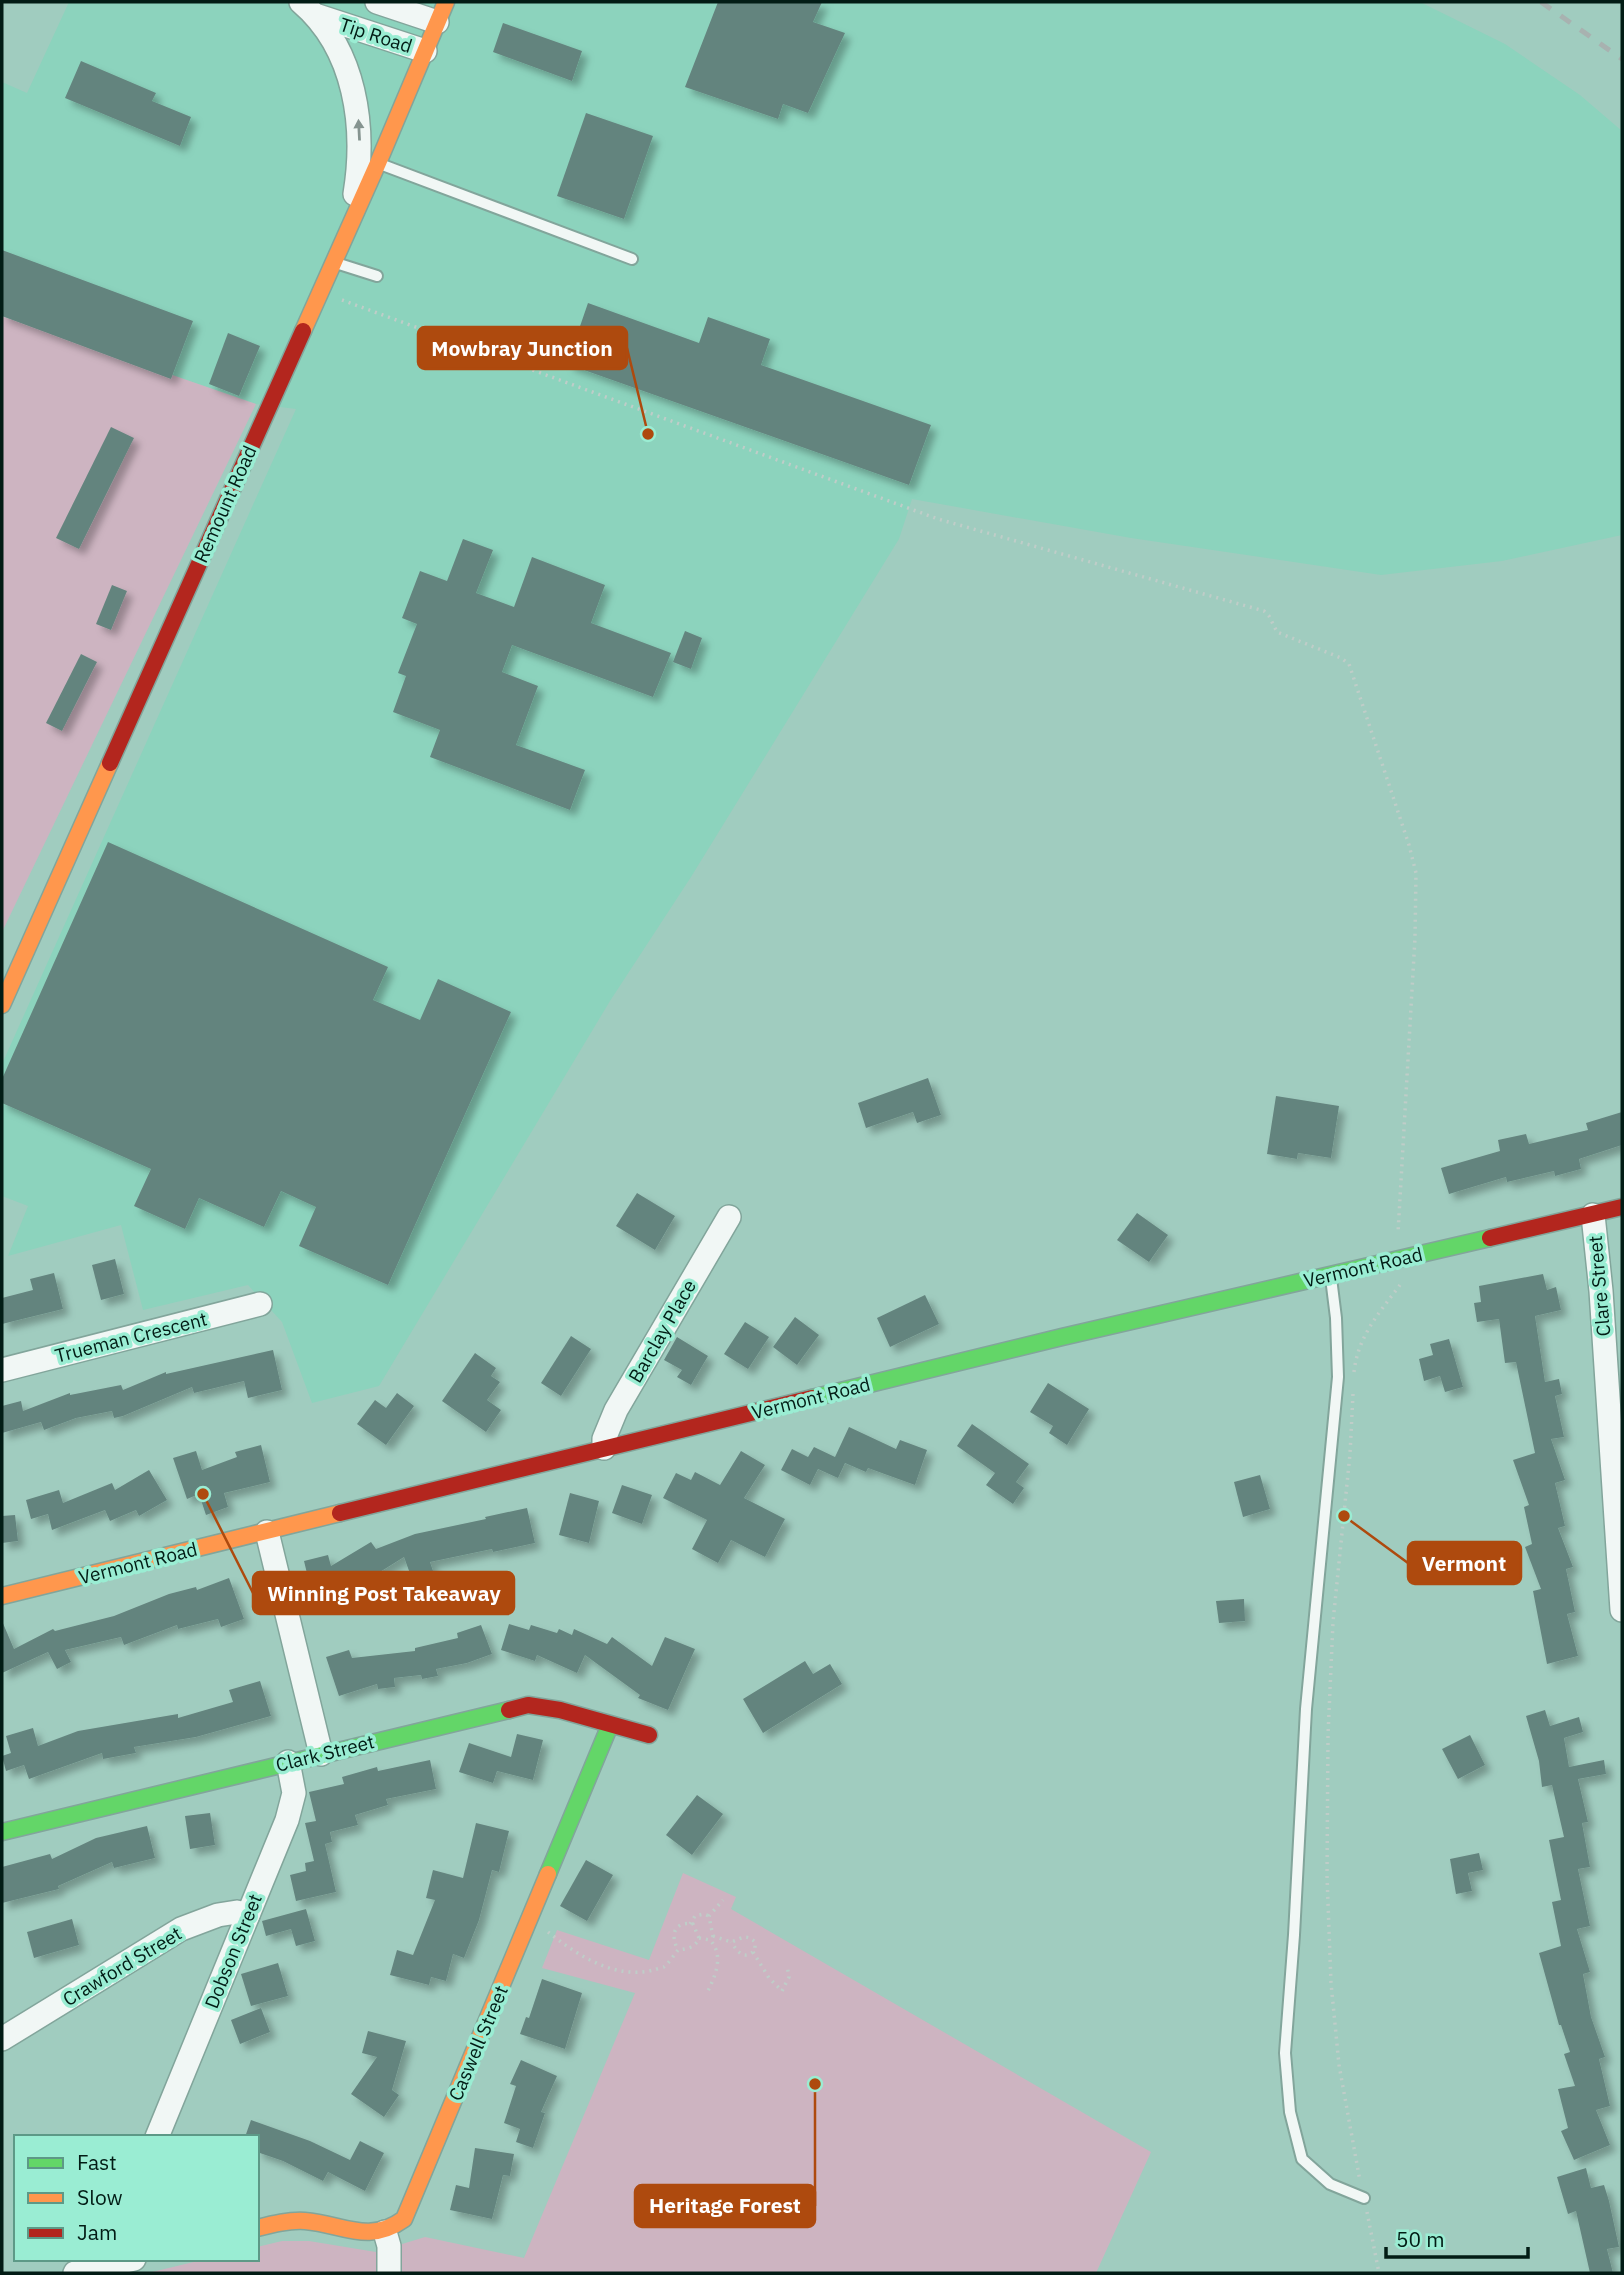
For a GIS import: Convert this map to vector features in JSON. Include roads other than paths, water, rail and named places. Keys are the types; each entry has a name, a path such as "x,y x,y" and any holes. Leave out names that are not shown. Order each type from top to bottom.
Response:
{"street":[{"name":"Tip Road","path":"377,2 441,12"},
{"name":"Tip Road","path":"320,10 425,51"},
{"name":"Tip Road","path":"320,10 345,64 358,106 361,160 351,222"},
{"name":"Remount Road","path":"2,1004 378,163 441,12"},
{"name":"Vermont Road","path":"2,1596 1062,1337 1622,1207"},
{"name":"Clare Street","path":"1593,1215 1602,1304 1622,1610"},
{"name":"Barclay Place","path":"604,1448 604,1439 615,1410 729,1217"},
{"name":"Trueman Crescent","path":"2,1370 260,1304"},
{"path":"267,1532 321,1754"},
{"name":"Clark Street","path":"2,1832 528,1706 560,1710 649,1735"},
{"name":"Caswell Street","path":"385,2232 399,2224 408,2213 610,1725"},
{"name":"Dobson Street","path":"158,2135 292,1805 293,1780 288,1762"},
{"name":"Crawford Street","path":"2,2039 181,1929 218,1915 237,1912 248,1915"},
{"path":"259,2228 305,2221 365,2234 385,2232 389,2246 389,2273"},
{"path":"75,2273 126,2261"}],"lane":[{"path":"378,163 632,259"},
{"path":"333,262 377,276"},
{"path":"1331,1275 1338,1377 1306,1709 1285,2053 1290,2112 1302,2159 1329,2184 1364,2199"}],"railway":[{"path":"1541,2 1622,59"}],"place":[{"name":"Mowbray Junction","path":"648,434"},
{"name":"Winning Post Takeaway","path":"203,1494"},
{"name":"Vermont","path":"1344,1516"},
{"name":"Heritage Forest","path":"815,2084"}]}
